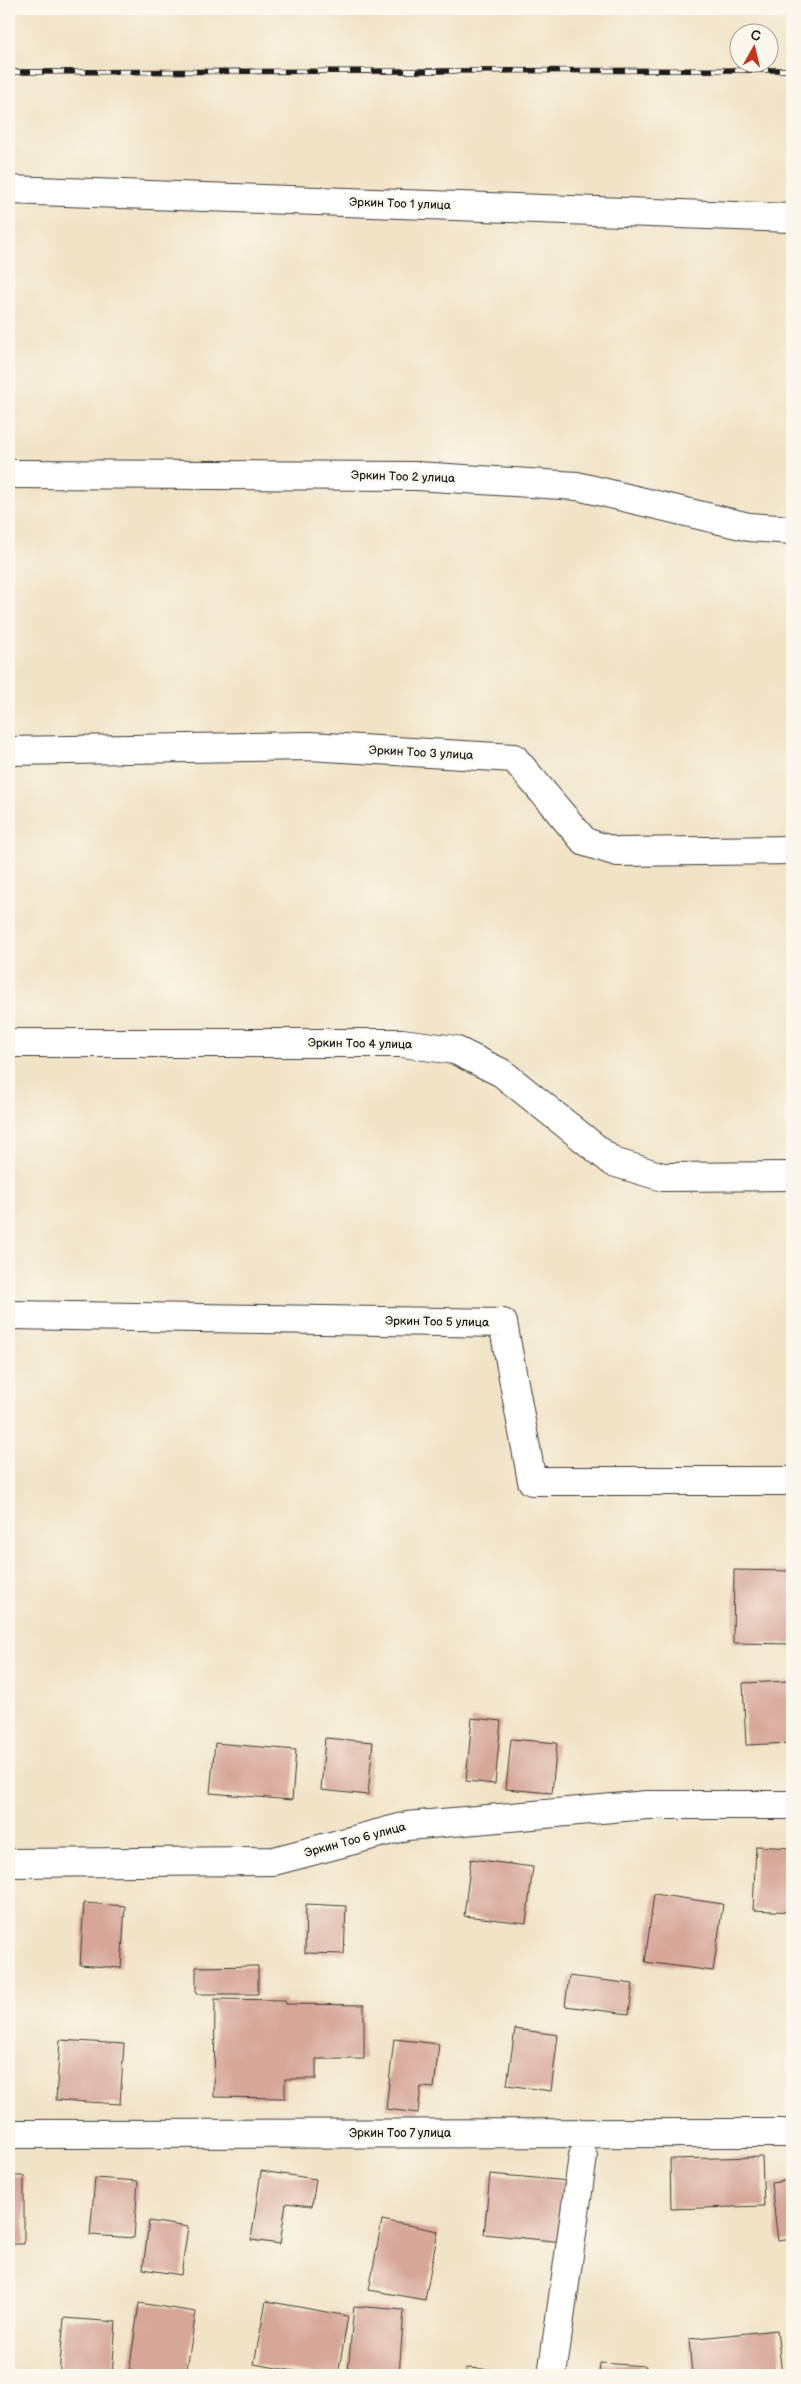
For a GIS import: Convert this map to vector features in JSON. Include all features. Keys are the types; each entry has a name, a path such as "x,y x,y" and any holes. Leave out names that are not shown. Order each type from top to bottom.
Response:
{"street":[{"name":"Эркин Тоо 1 улица","path":"9,190 792,218"},
{"name":"Эркин Тоо 2 улица","path":"9,474 417,476 576,486 749,527 792,530"},
{"name":"Эркин Тоо 3 улица","path":"9,751 309,746 514,758 586,842 617,852 792,850"},
{"name":"Эркин Тоо 4 улица","path":"9,1043 402,1043 455,1050 502,1073 613,1162 662,1178 792,1176"},
{"name":"Эркин Тоо 5 улица","path":"9,1315 503,1323 532,1481 792,1481"},
{"name":"Эркин Тоо 6 улица","path":"9,1863 274,1861 406,1826 647,1804 792,1805"},
{"name":"Эркин Тоо 7 улица","path":"9,2134 792,2133"},
{"path":"552,2375 583,2156"}],"building":[{"path":"734,1570 792,1571 792,1644 733,1643"},
{"path":"792,1681 792,1743 746,1745 743,1683"},
{"path":"472,1718 501,1721 495,1784 466,1781"},
{"path":"325,1738 373,1742 368,1795 321,1790"},
{"path":"511,1739 557,1743 552,1793 506,1789"},
{"path":"215,1743 296,1750 292,1800 210,1793"},
{"path":"756,1846 792,1848 792,1912 753,1910"},
{"path":"471,1859 533,1867 526,1923 464,1916"},
{"path":"654,1894 723,1904 713,1971 645,1962"},
{"path":"84,1903 125,1906 121,1968 80,1965"},
{"path":"306,1904 346,1906 344,1954 305,1953"},
{"path":"258,1966 258,1994 196,1994 196,1967"},
{"path":"569,1976 633,1984 629,2014 565,2006"},
{"path":"215,1999 285,2000 286,2004 364,2005 364,2059 316,2059 316,2079 285,2079 285,2098 214,2097"},
{"path":"515,2029 558,2035 551,2091 507,2085"},
{"path":"394,2039 439,2044 434,2088 421,2087 418,2113 386,2109"},
{"path":"60,2040 124,2044 120,2104 56,2100"},
{"path":"762,2157 764,2206 671,2209 670,2159"},
{"path":"261,2171 316,2179 312,2206 286,2203 280,2244 251,2240"},
{"path":"490,2174 569,2181 563,2242 484,2234"},
{"path":"9,2176 24,2176 24,2244 9,2244"},
{"path":"95,2178 138,2181 134,2238 90,2235"},
{"path":"792,2180 792,2239 778,2241 771,2183"},
{"path":"382,2220 438,2231 425,2300 369,2290"},
{"path":"149,2221 188,2227 181,2275 143,2269"},
{"path":"266,2301 348,2316 338,2375 317,2375 254,2364"},
{"path":"139,2303 196,2312 186,2375 150,2375 129,2372"},
{"path":"354,2306 404,2310 399,2374 348,2370"},
{"path":"64,2318 116,2322 112,2375 59,2375"},
{"path":"777,2330 782,2375 692,2375 689,2339"},
{"path":"600,2363 646,2366 645,2375 599,2375"},
{"path":"466,2368 539,2372 539,2375 466,2375"}],"railway":[{"path":"9,72 792,70"}]}
